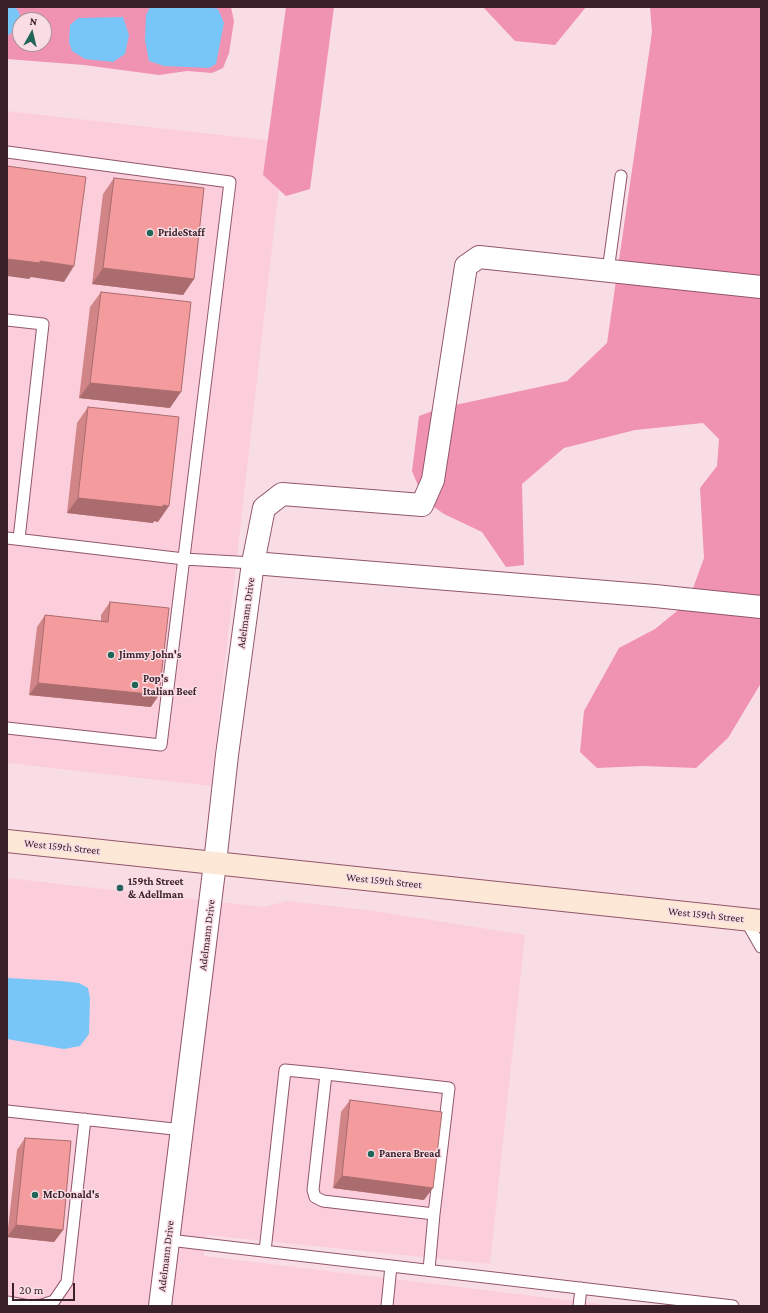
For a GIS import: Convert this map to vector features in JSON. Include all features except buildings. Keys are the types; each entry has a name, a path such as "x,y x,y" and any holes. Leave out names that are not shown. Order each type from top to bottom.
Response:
{"main road":[{"name":"West 159th Street","path":"7,841 753,920"}],"street":[{"name":"Adelmann Drive","path":"160,1306 183,1130 227,755 253,563 264,508 282,494 422,505 433,480 466,266 479,257 608,271"},
{"path":"608,271 761,288"},
{"path":"253,563 654,596 761,607"}],"lane":[{"path":"7,152 230,182 161,745 7,728"},
{"path":"608,271 621,176"},
{"path":"7,320 43,324 19,540"},
{"path":"7,538 184,559 253,563"},
{"path":"753,920 761,947"},
{"path":"265,1251 285,1070 449,1088 429,1270"},
{"path":"326,1074 313,1190 315,1197 322,1201 434,1214"},
{"path":"7,1111 183,1130"},
{"path":"7,1302 29,1306 42,1305 54,1301 67,1282 85,1120"},
{"path":"169,1240 733,1306"},
{"path":"387,1306 391,1266"},
{"path":"579,1306 581,1288"}],"shaded area":[{"path":"7,7 231,7 234,21 229,53 223,68 212,73 187,71 159,75 84,65 7,59"},
{"path":"286,7 334,7 310,189 286,196 263,175"},
{"path":"483,7 586,7 555,45 515,41"},
{"path":"650,7 761,7 761,683 728,738 696,768 643,766 597,768 580,752 584,711 619,648 655,629 688,602 704,558 700,488 717,466 719,439 703,423 635,430 564,448 522,484 524,565 506,567 482,532 444,514 424,500 412,471 419,416 441,408 567,381 607,343 652,32"},
{"path":"7,111 284,142 211,786 7,763"},
{"path":"7,878 264,907 287,901 375,911 525,935 490,1264 207,1235 204,1256 616,1306 7,1306"}],"water":[{"path":"7,7 15,7 19,12 12,12 12,33 7,36"},
{"path":"150,7 210,7 218,9 224,23 216,64 209,68 164,66 149,61 145,40 146,15"},
{"path":"123,17 129,35 125,54 113,62 85,59 72,51 69,42 70,25 78,18"},
{"path":"7,978 79,983 88,988 90,998 89,1034 80,1046 64,1049 7,1039"}],"place":[{"name":"PrideStaff","path":"150,233"},
{"name":"Jimmy John's","path":"111,655"},
{"name":"Pop's Italian Beef","path":"135,685"},
{"name":"159th Street & Adellman","path":"120,888"},
{"name":"Panera Bread","path":"371,1154"},
{"name":"McDonald's","path":"35,1195"}]}
